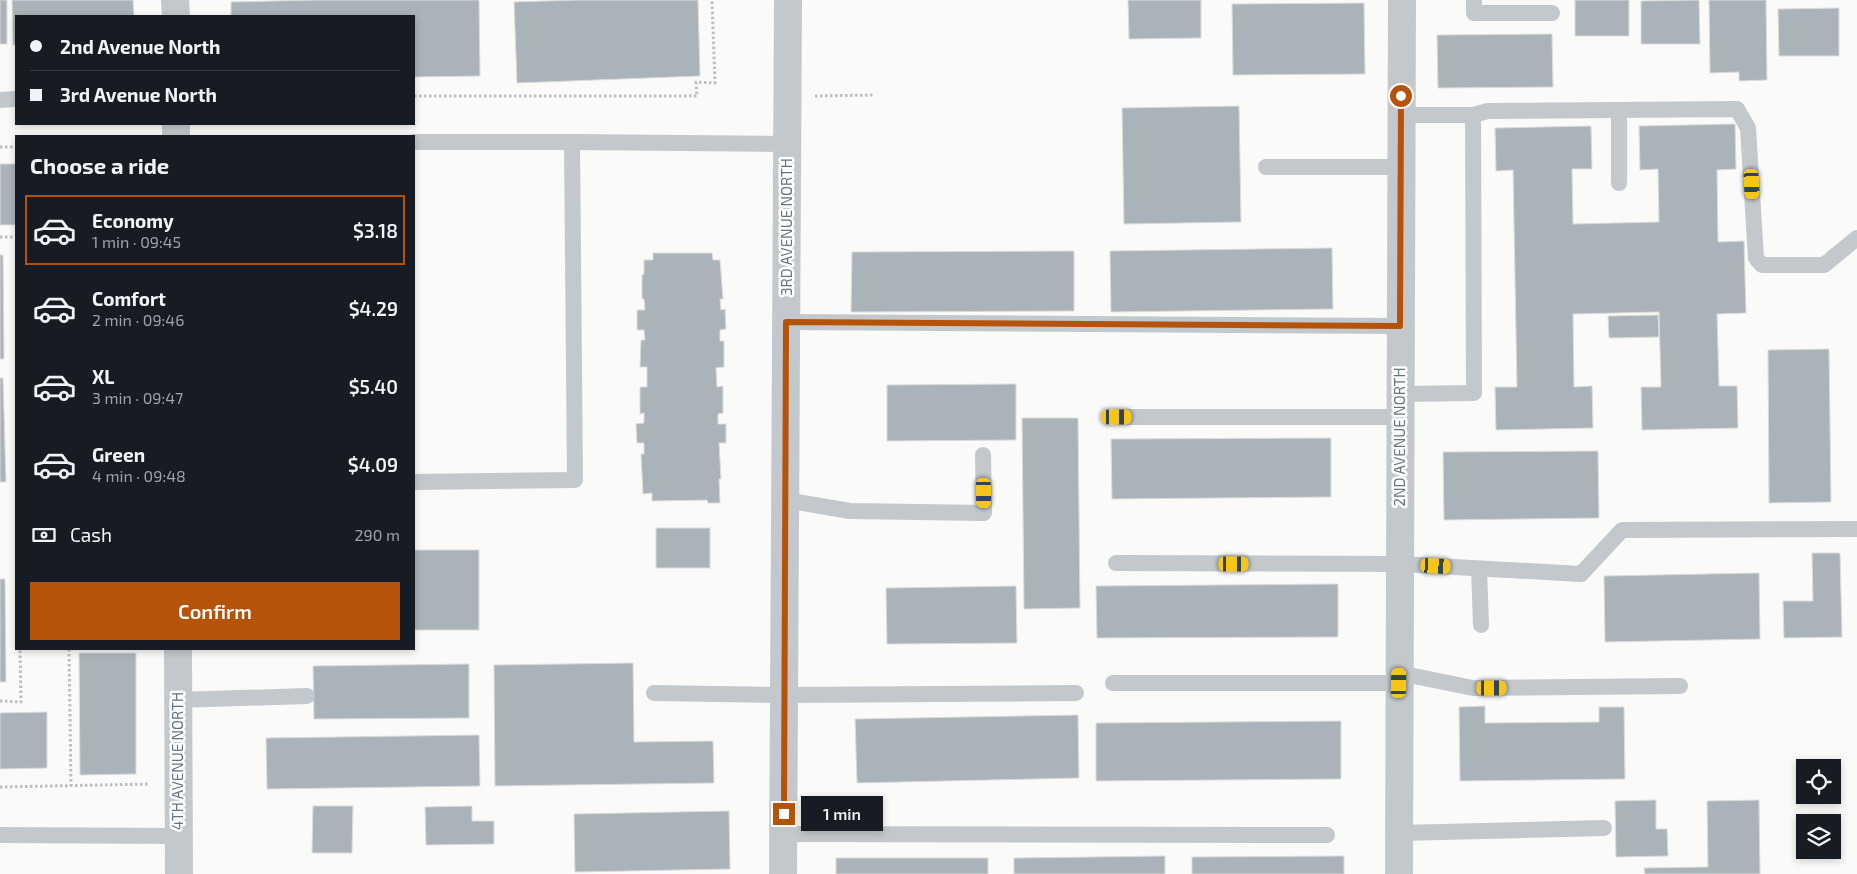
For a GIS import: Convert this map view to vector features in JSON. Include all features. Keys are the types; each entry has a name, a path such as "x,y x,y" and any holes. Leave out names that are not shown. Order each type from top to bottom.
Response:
{"street":[{"path":"176,0 176,15"},
{"name":"3RD AVENUE NORTH","path":"783,874 788,0"},
{"name":"2ND AVENUE NORTH","path":"1399,874 1402,0"},
{"name":"4TH AVENUE NORTH","path":"178,650 179,874"}],"lane":[{"path":"1474,0 1474,13 1552,13"},
{"path":"0,100 15,100"},
{"path":"1401,115 1473,115 1488,111 1737,109 1748,128 1756,258 1762,265 1824,265 1857,238"},
{"path":"1619,110 1619,183"},
{"path":"1117,417 1400,405 1474,393 1473,115"},
{"path":"415,142 787,144"},
{"path":"415,482 575,480 572,142"},
{"path":"1266,167 1400,167"},
{"path":"786,322 1400,326"},
{"path":"785,500 850,511 984,513 983,455"},
{"path":"1116,563 1400,564 1581,574 1622,530 1857,529"},
{"path":"1479,569 1481,626"},
{"path":"1113,683 1399,678 1473,688 1680,686"},
{"path":"654,693 784,695 1076,693"},
{"path":"178,700 307,696"},
{"path":"1399,833 1604,828"},
{"path":"0,834 178,836"},
{"path":"783,834 1326,835"}],"path":[{"path":"415,96 697,96 696,82 715,83 712,0"},
{"path":"810,96 874,95"},
{"path":"0,147 15,147"},
{"path":"0,237 15,237"},
{"path":"0,701 21,702 20,650"},
{"path":"69,650 71,786"},
{"path":"0,787 158,784"}],"building":[{"path":"0,0 7,0 7,44 0,44"},
{"path":"12,0 133,0 134,15 15,15 15,45 13,45"},
{"path":"479,0 480,76 415,77 415,15 231,15 231,2"},
{"path":"698,0 700,76 517,83 514,2"},
{"path":"1128,0 1201,0 1201,38 1129,39"},
{"path":"1575,0 1629,0 1629,36 1575,36"},
{"path":"1699,0 1700,44 1641,44 1641,1"},
{"path":"1709,0 1766,0 1767,80 1739,81 1739,72 1710,73"},
{"path":"1364,3 1365,74 1233,75 1232,4"},
{"path":"1839,8 1839,56 1779,56 1778,9"},
{"path":"1552,34 1553,87 1438,88 1437,35"},
{"path":"1239,106 1241,222 1124,224 1122,108"},
{"path":"1735,124 1736,169 1717,170 1718,242 1744,241 1746,313 1717,314 1719,386 1737,386 1738,428 1642,430 1641,387 1661,387 1659,312 1573,314 1574,387 1592,386 1593,428 1496,430 1495,387 1517,387 1513,170 1496,171 1495,128 1591,126 1592,169 1572,169 1573,224 1659,222 1658,169 1640,170 1639,126"},
{"path":"0,164 15,164 15,225 0,225"},
{"path":"1332,248 1333,309 1111,312 1110,251"},
{"path":"1074,251 1074,311 851,312 852,252"},
{"path":"653,253 712,253 713,260 720,260 723,299 720,299 721,310 725,309 726,329 720,330 720,341 724,341 724,367 716,368 717,387 723,386 723,413 718,414 718,424 726,424 726,443 719,443 720,503 708,503 707,500 652,501 652,493 643,494 641,454 644,454 644,443 637,443 636,424 644,423 644,413 640,414 640,387 647,387 647,367 640,367 641,340 645,340 644,330 637,330 637,310 645,310 644,299 642,299 644,260 653,260"},
{"path":"0,255 3,255 4,359 0,359"},
{"path":"1658,315 1659,337 1609,338 1608,316"},
{"path":"1829,349 1831,502 1769,503 1768,350"},
{"path":"0,378 3,378 6,482 0,482"},
{"path":"1016,384 1016,440 887,441 887,385"},
{"path":"1022,418 1078,418 1080,608 1024,609"},
{"path":"1331,438 1331,497 1112,499 1111,439"},
{"path":"1598,451 1599,518 1444,520 1443,452"},
{"path":"656,528 710,528 710,568 656,568"},
{"path":"415,550 479,550 479,630 415,630"},
{"path":"1812,553 1840,553 1842,637 1784,638 1783,601 1813,601"},
{"path":"1759,573 1760,639 1605,642 1604,576"},
{"path":"0,579 5,579 6,682 0,682"},
{"path":"1338,584 1338,637 1097,638 1096,586"},
{"path":"1016,586 1017,643 887,644 886,588"},
{"path":"79,653 136,653 136,774 80,775"},
{"path":"633,663 634,742 713,741 714,783 495,786 494,665"},
{"path":"469,664 469,718 314,719 313,666"},
{"path":"1485,706 1485,723 1599,722 1599,707 1624,707 1625,779 1460,781 1459,707"},
{"path":"47,712 47,768 0,769 0,713"},
{"path":"1078,715 1079,778 857,783 855,719"},
{"path":"1341,721 1341,779 1096,781 1096,723"},
{"path":"479,735 480,786 267,789 266,738"},
{"path":"1656,800 1656,829 1667,829 1668,856 1616,857 1615,801"},
{"path":"1759,800 1760,874 1645,874 1644,868 1708,867 1707,801"},
{"path":"313,806 353,806 352,853 312,853"},
{"path":"472,806 472,821 494,821 494,844 426,845 425,807"},
{"path":"729,811 730,869 575,872 574,814"},
{"path":"1165,856 1165,874 1014,874 1014,858"},
{"path":"1344,856 1344,874 1192,874 1192,857"},
{"path":"836,858 988,858 988,874 836,874"}],"route":[{"path":"784,814 786,322 1400,326 1401,96"}]}
